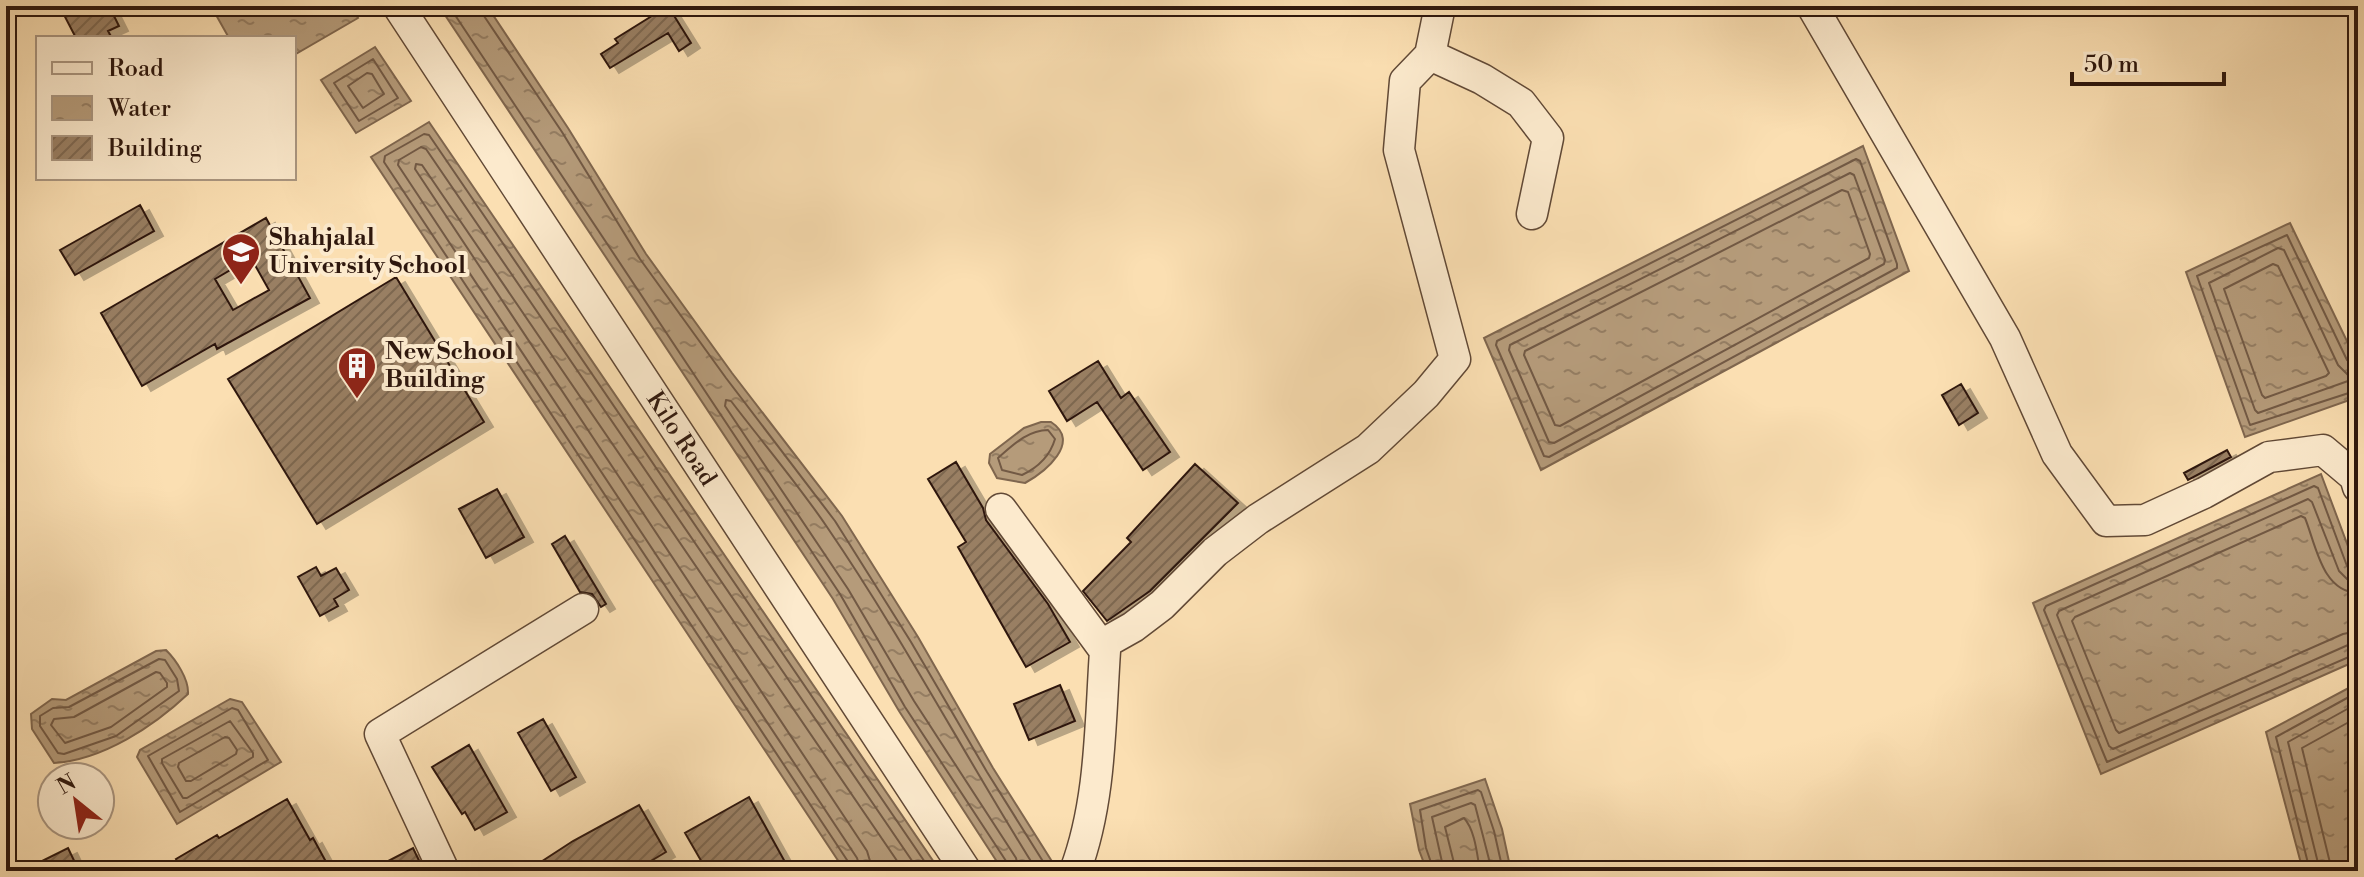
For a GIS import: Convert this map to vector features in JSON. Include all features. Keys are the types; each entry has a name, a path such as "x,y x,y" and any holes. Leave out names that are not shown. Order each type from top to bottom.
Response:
{"street":[{"name":"Kilo Road","path":"398,6 966,871"},
{"name":"Kilo Road","path":"419,6 984,871"},
{"path":"1101,645 1162,605 1215,552 1258,519 1368,449 1426,394 1455,359 1399,150 1405,81 1430,55 1440,6"},
{"path":"1812,6 2005,338 2057,454 2106,521 2145,520 2204,493 2269,457 2323,450 2355,477 2358,487"},
{"path":"1430,55 1482,79 1521,103 1548,138 1532,214"},
{"path":"1001,509 1105,651 1094,797 1075,871"},
{"path":"444,871 380,734 583,609"}],"water":[{"path":"211,6 351,6 358,18 296,54 296,36 228,36"},
{"path":"439,6 487,6 646,254 732,373 842,516 1058,871 1003,871 899,711 833,599"},
{"path":"375,47 411,101 356,133 321,80"},
{"path":"429,122 940,871 845,871 371,157"},
{"path":"1863,146 1909,271 1541,470 1484,338"},
{"path":"2290,223 2358,364 2358,397 2245,437 2186,272"},
{"path":"1051,422 1060,430 1062,447 1057,456 1042,472 1025,483 997,478 989,463 990,454 1024,428"},
{"path":"2321,474 2358,573 2358,660 2101,774 2033,603"},
{"path":"166,650 174,659 186,682 188,694 144,729 109,748 72,760 53,761 32,729 31,714 52,699 66,700 156,651"},
{"path":"2358,683 2358,871 2303,871 2266,732"},
{"path":"230,699 242,702 281,762 177,824 137,757 140,750"},
{"path":"1485,779 1502,829 1511,871 1427,871 1419,850 1410,804"}],"building":[{"path":"76,6 109,6 119,26 108,31 111,36 75,36 63,13"},
{"path":"650,6 668,6 691,43 679,51 668,33 610,68 601,54 618,43 615,39 655,14"},
{"path":"140,205 154,231 75,275 60,250"},
{"path":"266,218 310,298 217,349 215,344 142,386 101,313","holes":["251,258 269,290 233,310 215,279"]},
{"name":"New School Building","path":"396,277 484,422 317,524 228,379"},
{"path":"1098,361 1121,398 1129,392 1170,452 1143,470 1097,402 1067,421 1049,391"},
{"path":"1961,384 1978,413 1959,425 1942,395"},
{"path":"2227,450 2231,457 2188,480 2184,473"},
{"path":"956,462 983,508 986,520 1048,604 1070,642 1026,667 958,547 966,542 928,479"},
{"path":"1195,464 1238,503 1150,591 1107,621 1083,591 1131,542 1127,538"},
{"path":"497,489 524,537 486,558 459,509"},
{"path":"565,536 606,604 601,607 592,594 580,592 552,544"},
{"path":"316,567 321,576 336,568 349,590 334,599 338,606 320,616 298,577"},
{"path":"1060,685 1075,721 1029,740 1014,704"},
{"path":"543,719 576,777 551,791 518,733"},
{"path":"469,745 507,812 475,830 432,767"},
{"path":"749,797 790,871 707,871 685,833"},
{"path":"287,799 331,871 184,871 176,859 217,835 219,838"},
{"path":"639,805 666,852 634,871 527,871 573,841"},
{"path":"68,848 79,871 22,871"},
{"path":"413,848 424,871 369,871"}],"place":[{"name":"Shahjalal University School","path":"241,286"},
{"name":"New School Building","path":"357,400"}]}
